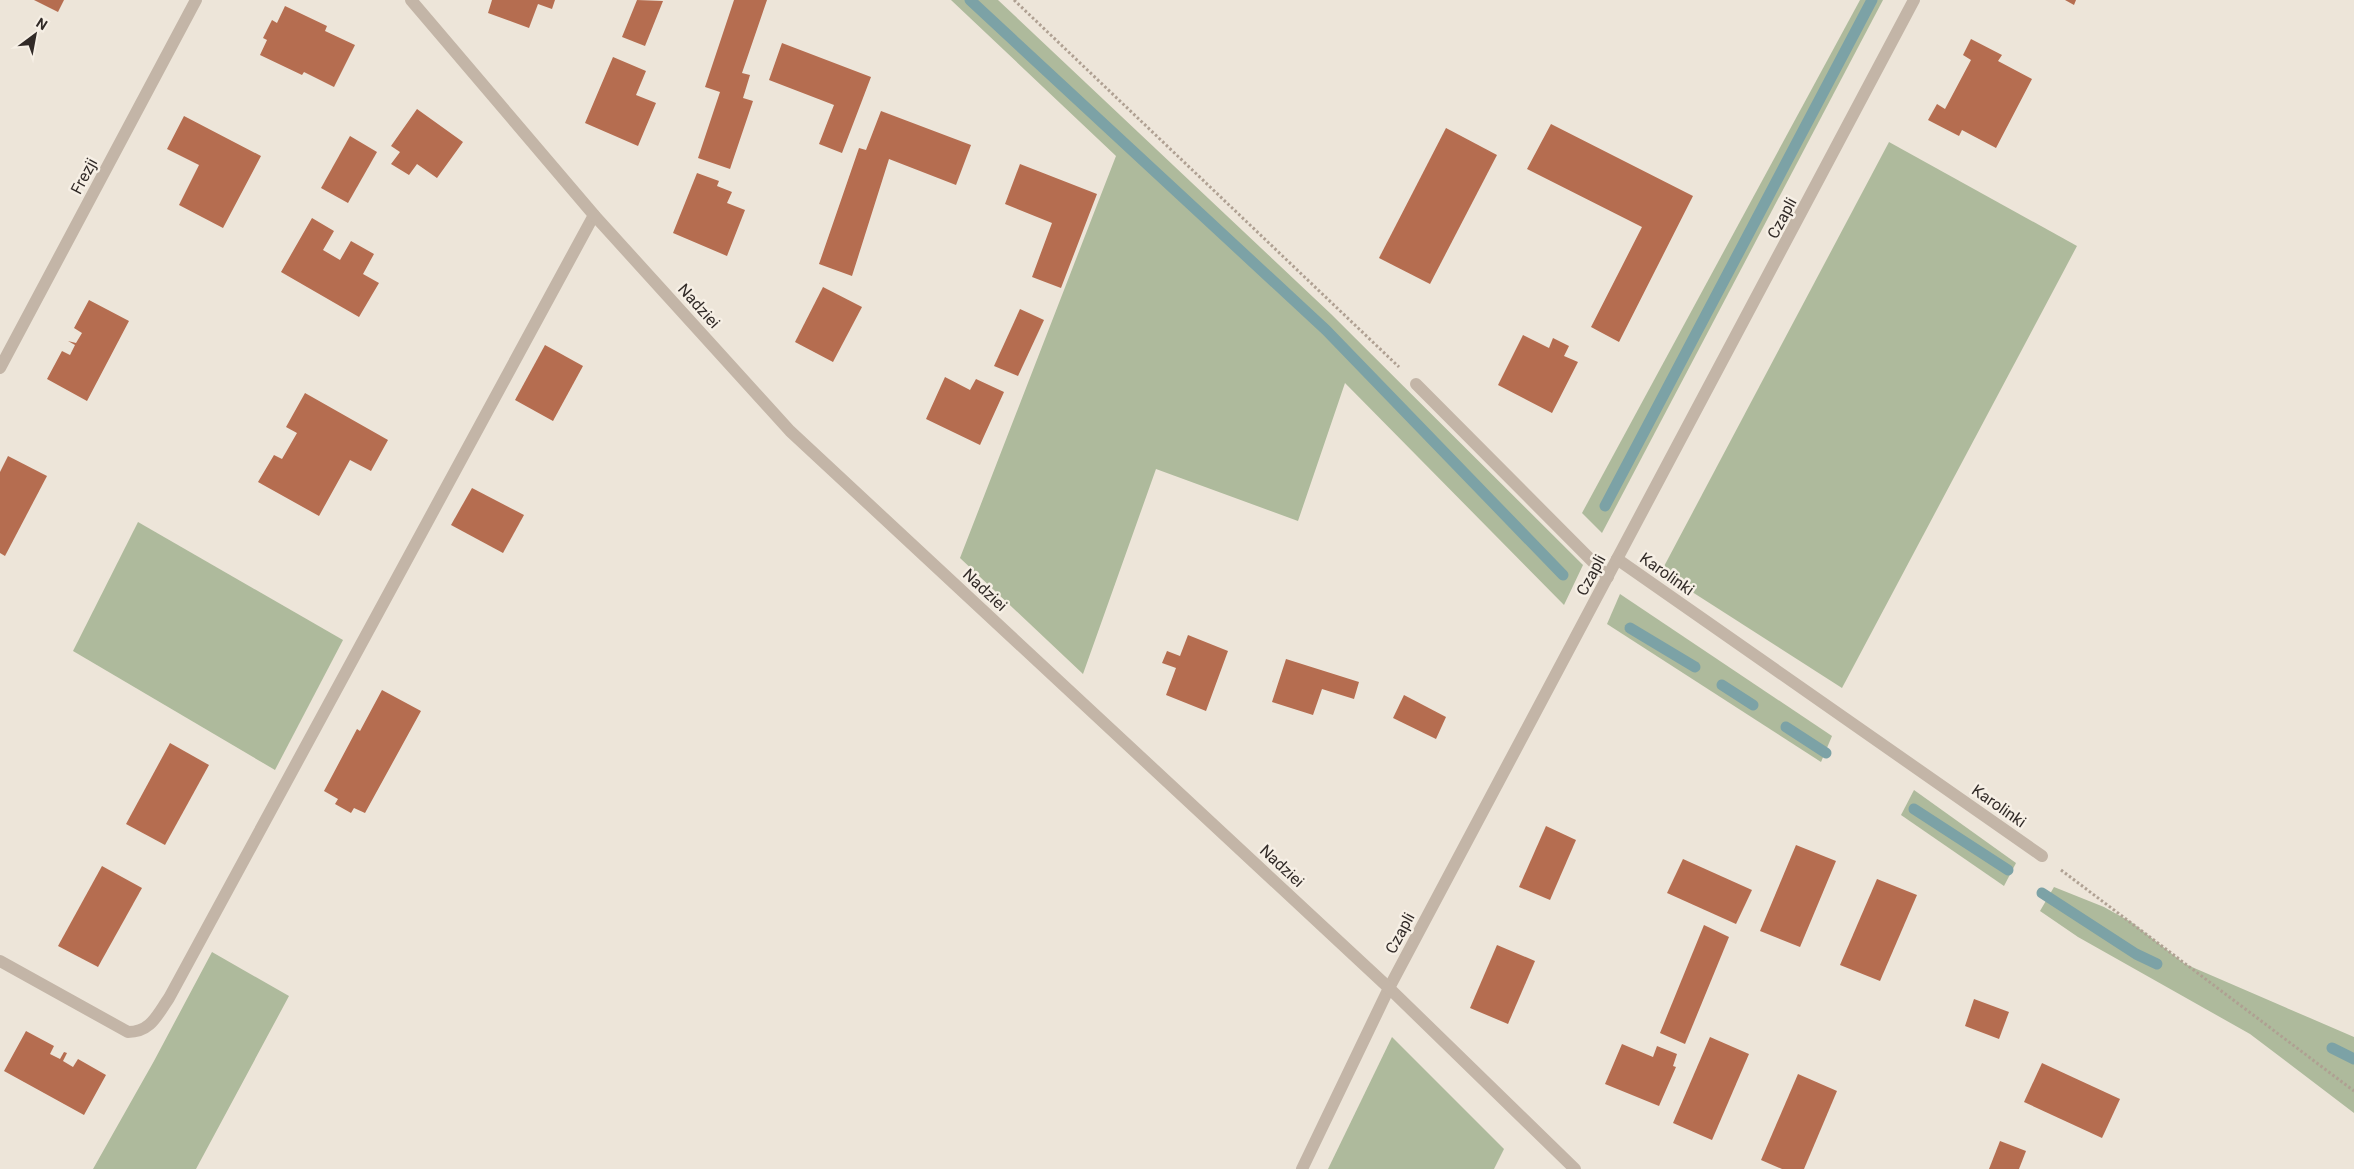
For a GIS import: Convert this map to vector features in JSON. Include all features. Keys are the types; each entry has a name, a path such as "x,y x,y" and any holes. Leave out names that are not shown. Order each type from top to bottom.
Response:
{"street":[{"name":"Frezji","path":"0,368 196,0"},
{"name":"Nadziei","path":"410,0 594,215 790,431 1389,988 1575,1169"},
{"name":"Czapli","path":"1302,1169 1389,988 1914,0"},
{"path":"0,961 128,1032 140,1032 150,1025 174,990 594,215"},
{"path":"1416,384 1608,577"},
{"name":"Karolinki","path":"1617,560 2042,856"}],"path":[{"path":"1014,0 1416,384"},
{"path":"2042,856 2354,1091"}],"green space":[{"path":"951,0 998,0 1331,314 1583,565 1564,605 1345,383 1298,521 1156,469 1083,674 960,558 1116,156"},
{"path":"1860,0 1883,0 1602,533 1582,513"},
{"path":"1889,142 2077,246 1842,688 1661,572"},
{"path":"138,522 343,640 275,770 73,651"},
{"path":"1620,594 1832,736 1821,762 1607,624"},
{"path":"1914,790 2016,863 2004,886 1901,815"},
{"path":"2054,887 2104,907 2131,922 2185,964 2354,1037 2354,1113 2250,1034 2078,937 2040,911"},
{"path":"212,952 289,996 196,1169 93,1169 154,1061"},
{"path":"1392,1037 1504,1149 1494,1169 1328,1169"}],"building":[{"path":"34,0 64,0 58,12"},
{"path":"492,0 555,0 552,9 538,4 529,28 488,13"},
{"path":"637,0 663,1 645,46 622,37"},
{"path":"734,0 767,0 742,73 750,75 743,98 753,101 730,169 698,158 720,92 705,87"},
{"path":"2065,0 2076,0 2074,5"},
{"path":"285,6 327,26 325,31 355,45 334,87 304,72 302,75 260,55 267,40 263,38 272,20 277,23"},
{"path":"1971,39 2002,55 1998,61 2032,79 1996,148 1962,130 1959,136 1928,120 1937,104 1945,109 1971,60 1963,55"},
{"path":"782,43 871,77 842,153 819,144 834,105 769,80"},
{"path":"613,57 646,71 636,95 656,103 638,146 585,123"},
{"path":"417,109 463,142 437,178 417,164 409,175 391,164 400,152 391,146"},
{"path":"881,111 971,145 956,185 889,159 852,276 819,264 859,148 866,150"},
{"path":"184,116 261,156 223,228 179,205 199,165 167,149"},
{"path":"1551,124 1693,196 1619,342 1591,327 1642,227 1527,169"},
{"path":"1446,128 1497,155 1430,284 1379,258"},
{"path":"350,136 377,152 348,203 321,188"},
{"path":"1020,164 1097,194 1061,288 1032,277 1052,223 1005,204"},
{"path":"697,173 719,181 717,186 732,192 727,203 745,210 727,256 673,233"},
{"path":"312,218 334,231 323,250 340,260 351,241 374,254 363,274 379,283 359,317 281,272"},
{"path":"823,287 862,307 833,362 795,342"},
{"path":"89,300 129,321 87,401 47,379 62,351 70,355 75,345 68,341 76,343 82,333 74,328"},
{"path":"1020,309 1044,320 1018,376 994,366"},
{"path":"1523,335 1549,348 1553,338 1569,346 1564,356 1578,362 1552,413 1498,385"},
{"path":"545,345 583,366 553,421 515,400"},
{"path":"945,377 970,390 976,379 1004,392 980,445 926,419"},
{"path":"305,393 388,440 371,471 350,460 319,516 258,482 274,455 282,459 297,433 286,427"},
{"path":"8,456 47,476 5,556 0,553 0,472"},
{"path":"472,488 524,515 503,553 451,525"},
{"path":"1188,635 1228,651 1206,711 1166,695 1176,668 1162,663 1167,651 1180,656"},
{"path":"1286,659 1359,682 1354,699 1322,689 1313,715 1272,702"},
{"path":"382,690 421,711 365,813 354,808 351,813 335,804 338,799 324,791 357,729 360,731"},
{"path":"1404,695 1446,717 1436,739 1393,718"},
{"path":"170,743 209,765 165,845 126,824"},
{"path":"1546,826 1576,840 1550,900 1519,887"},
{"path":"1796,845 1836,861 1800,947 1760,931"},
{"path":"1683,859 1752,890 1736,924 1667,893"},
{"path":"102,866 142,888 98,967 58,946"},
{"path":"1877,879 1917,895 1880,981 1840,965"},
{"path":"1704,925 1729,937 1685,1044 1660,1033"},
{"path":"1497,945 1535,961 1508,1024 1470,1008"},
{"path":"1974,999 2009,1012 1999,1039 1965,1026"},
{"path":"26,1031 54,1046 50,1054 60,1059 64,1052 67,1053 63,1061 73,1067 78,1059 106,1075 84,1115 4,1071"},
{"path":"1710,1037 1749,1054 1712,1140 1673,1123"},
{"path":"1622,1044 1653,1057 1657,1046 1677,1054 1673,1066 1676,1067 1659,1106 1605,1084"},
{"path":"2042,1063 2120,1099 2102,1138 2024,1102"},
{"path":"1798,1074 1837,1091 1804,1169 1782,1169 1761,1160"},
{"path":"2000,1141 2026,1151 2019,1169 1989,1169"}],"waterway":[{"path":"970,0 1326,330 1563,575"},
{"path":"1605,506 1872,0"},
{"path":"1630,628 1695,667"},
{"path":"1722,685 1753,705"},
{"path":"1786,727 1826,753"},
{"path":"1914,809 2008,870"},
{"path":"2042,893 2136,954 2157,964"},
{"path":"2332,1048 2354,1059"}]}
